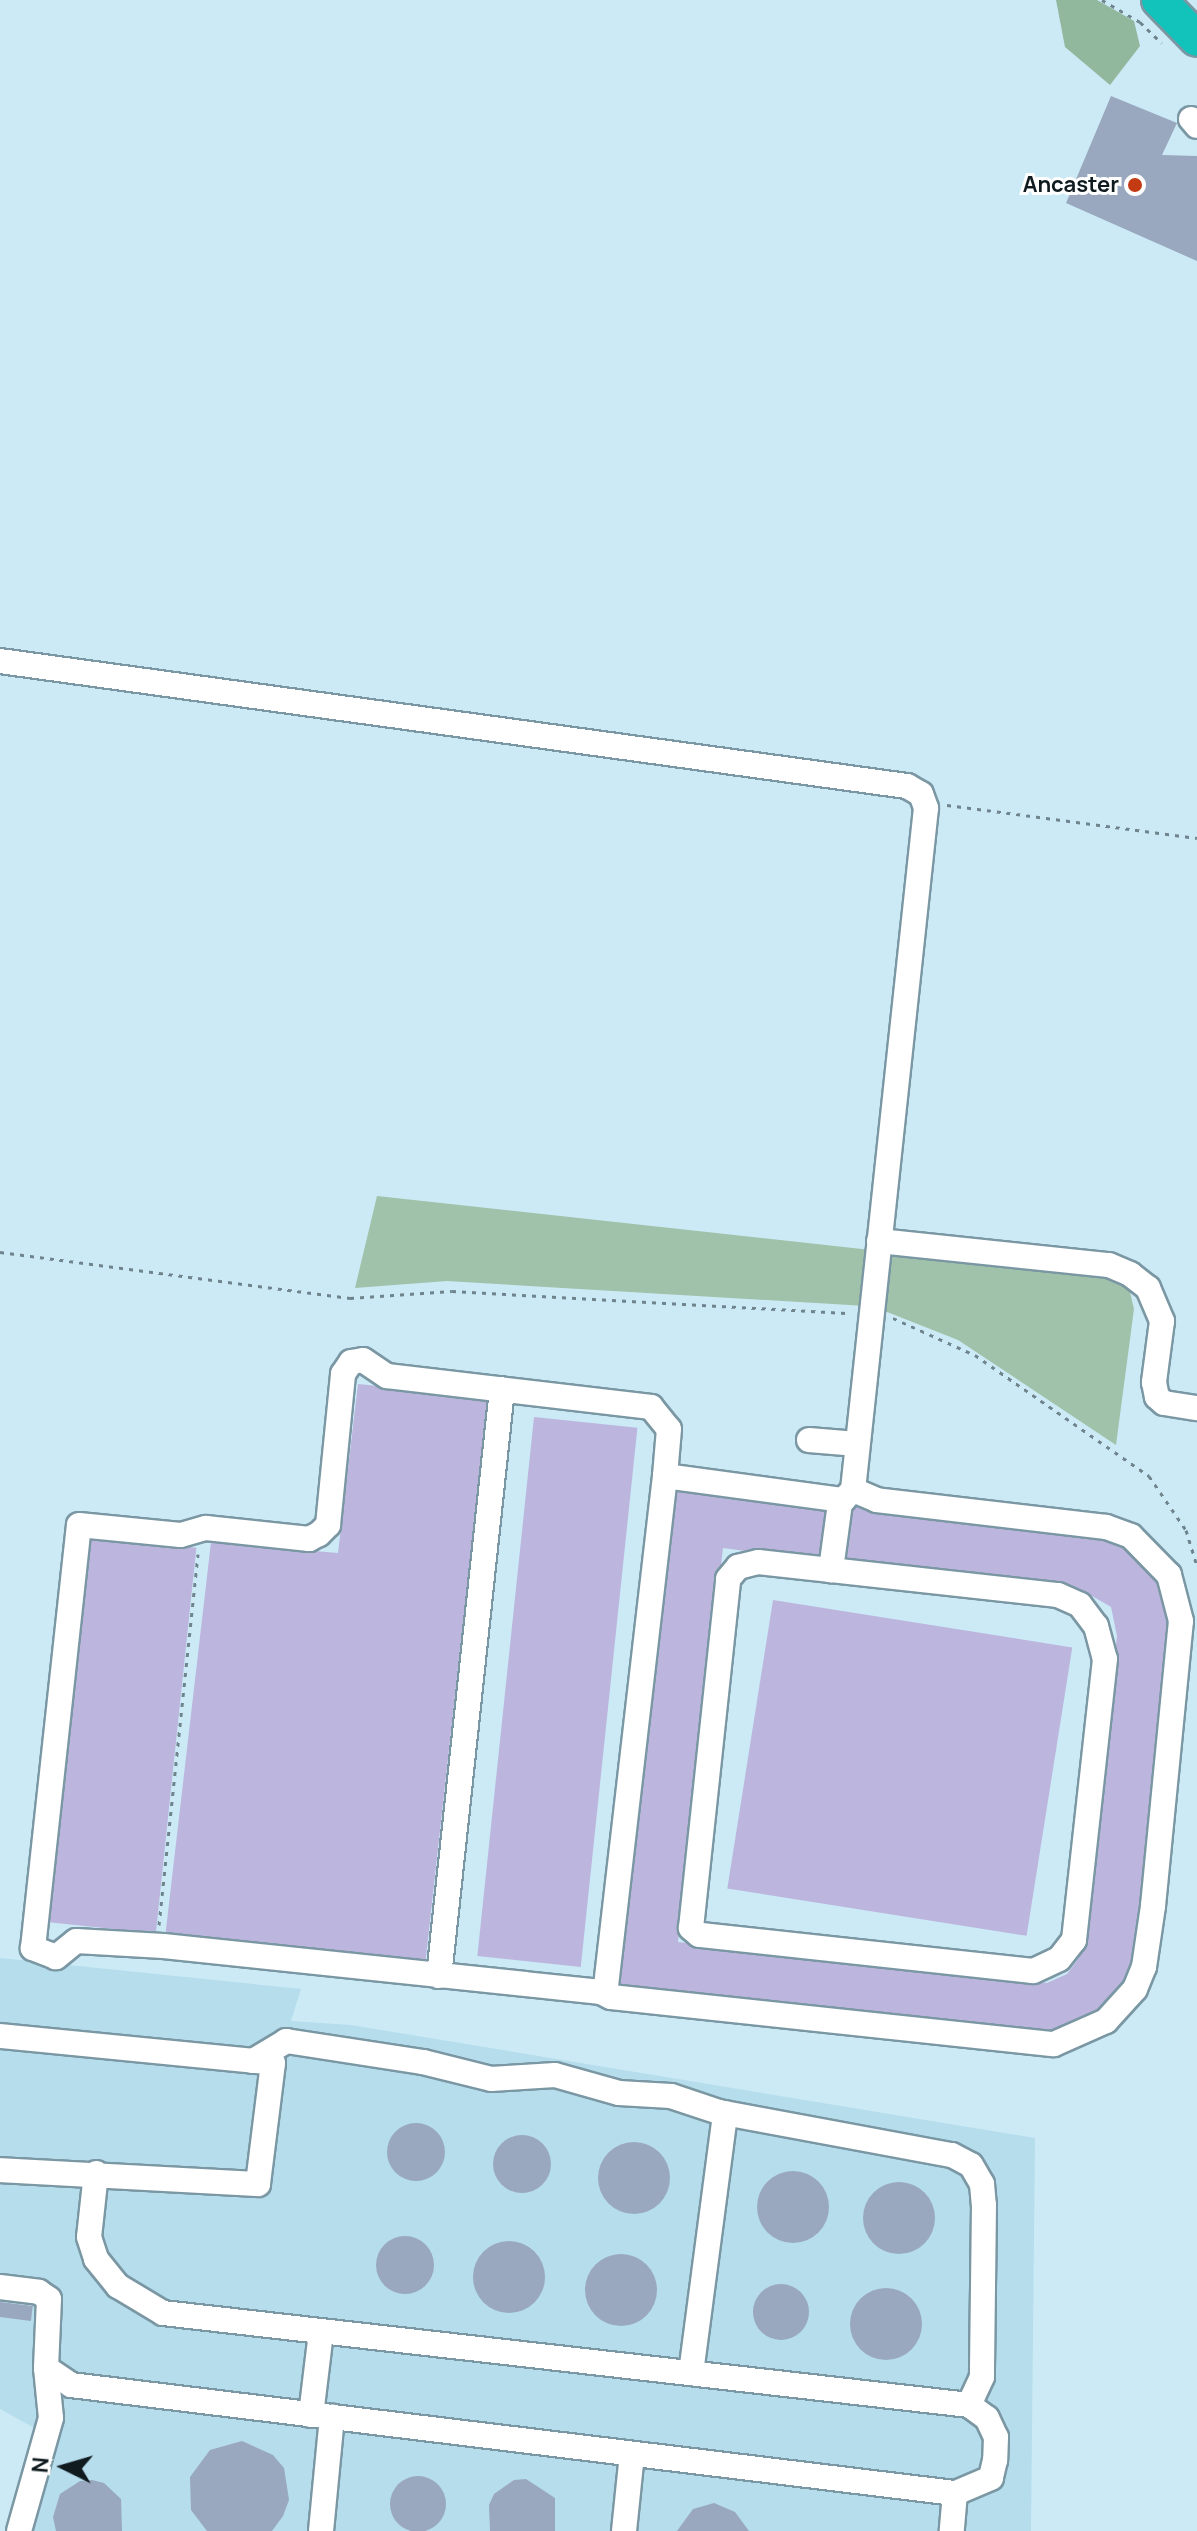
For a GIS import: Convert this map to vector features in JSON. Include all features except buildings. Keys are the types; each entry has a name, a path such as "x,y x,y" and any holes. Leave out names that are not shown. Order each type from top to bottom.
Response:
{"highway":[{"path":"1136,0 1155,18 1175,27"}],"lane":[{"path":"0,661 907,786 925,803 857,1444 831,1570"},
{"path":"879,1241 1109,1265 1130,1274 1148,1288 1162,1321 1154,1382 1157,1397 1164,1403 1197,1408"},
{"path":"601,1992 606,1986 665,1476 669,1429 651,1407 387,1376 363,1360 351,1362 343,1374 328,1525 309,1539 201,1531 181,1535 79,1525 31,1939 42,1955 56,1957 76,1941 157,1946 601,1992 611,1997 1054,2044 1097,2028 1135,1989 1144,1967 1153,1906 1181,1621 1169,1575 1131,1536 1106,1527 665,1476"},
{"path":"439,1976 502,1389"},
{"path":"809,1440 857,1444"},
{"path":"758,1562 831,1570 1058,1595 1080,1605 1096,1626 1105,1659 1076,1924 1074,1940 1059,1959 1033,1971 699,1935 691,1928 728,1579 738,1567 758,1562"},
{"path":"0,2036 273,2063 258,2184 0,2170"},
{"path":"253,2061 286,2041 423,2062 491,2079 555,2075 619,2093 671,2096 725,2113 952,2155 971,2165 982,2184 984,2205 982,2377 969,2405"},
{"path":"691,2373 725,2113"},
{"path":"46,2368 71,2385 955,2493 991,2478 996,2437 987,2418 969,2405 163,2313 118,2286 96,2259 89,2237 96,2173"},
{"path":"0,2287 39,2292 49,2299 46,2368 51,2418 19,2531"},
{"path":"321,2332 321,2531"},
{"path":"624,2531 632,2454"},
{"path":"952,2531 955,2493"}],"path":[{"path":"1102,0 1140,22 1175,27"},
{"path":"925,803 1197,838"},
{"path":"0,1252 350,1298 452,1291 871,1314 928,1331 975,1355 1115,1450 1169,1500 1197,1565"},
{"path":"157,1946 201,1531"}],"shaded area":[{"path":"358,1384 488,1397 425,1966 165,1938 211,1542 338,1553"},
{"path":"534,1417 637,1428 581,1967 477,1956"},
{"path":"671,1486 827,1504 820,1561 723,1548 678,1942 1047,1983 1067,1974 1079,1958 1090,1893 1117,1636 1111,1607 1080,1589 846,1564 853,1506 1089,1533 1122,1544 1152,1568 1172,1601 1136,1966 1098,2017 1047,2036 616,1992"},
{"path":"85,1536 196,1548 156,1934 44,1922"},
{"path":"773,1600 1072,1647 1027,1936 727,1888"},
{"path":"0,1958 301,1989 291,2021 351,2025 1035,2138 1031,2531 5,2531 36,2429 0,2409"}],"green space":[{"path":"1056,0 1097,0 1134,21 1140,46 1110,85 1065,47"},
{"path":"377,1196 871,1250 866,1306 447,1281 355,1288"},
{"path":"884,1248 1103,1274 1119,1281 1130,1292 1134,1309 1116,1445 958,1340 877,1308"}],"place":[{"name":"Ancaster","path":"1135,185"}]}
